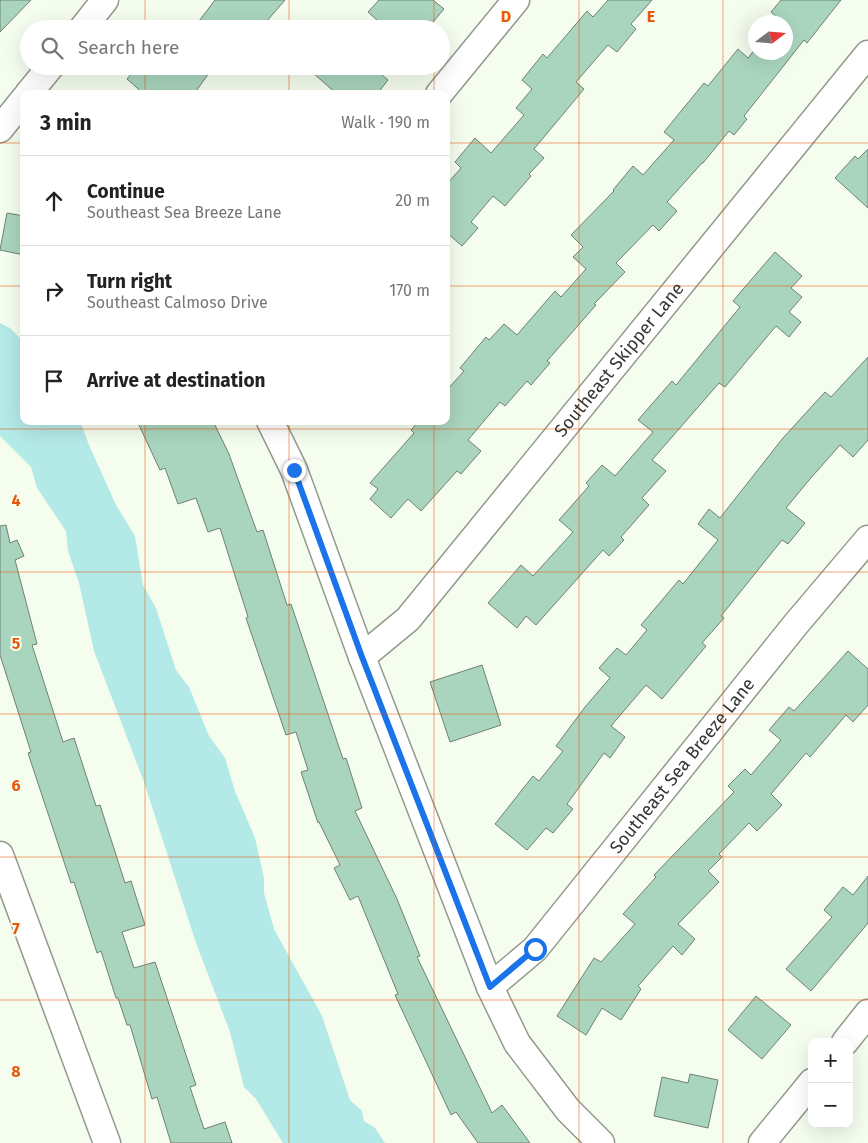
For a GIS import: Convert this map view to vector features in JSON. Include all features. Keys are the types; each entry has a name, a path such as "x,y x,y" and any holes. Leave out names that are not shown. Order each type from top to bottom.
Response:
{"street":[{"path":"89,20 105,0"},
{"path":"442,90 516,0"},
{"name":"Southeast Skipper Lane","path":"362,657 408,619 868,54"},
{"path":"31,90 44,75"},
{"path":"272,425 294,470 362,657 490,987 517,1043 568,1110 601,1143"},
{"name":"Southeast Sea Breeze Lane","path":"490,987 535,949 796,624 868,539"},
{"path":"0,855 107,1143"},
{"path":"848,1038 868,1013"},
{"path":"762,1143 811,1083"}],"water":[{"path":"0,323 10,328 20,338 20,425 82,425 116,505 135,536 143,585 156,608 176,670 189,687 209,736 225,758 235,791 255,838 264,878 264,893 274,929 322,1016 350,1100 362,1111 364,1121 375,1128 385,1143 283,1143 256,1099 244,1087 230,1032 196,943 144,782 94,651 79,583 68,551 66,531 37,488 31,467 0,436"}],"building":[{"path":"0,0 31,0 0,32"},
{"path":"215,0 285,0 268,20 200,20"},
{"path":"379,0 433,0 444,9 435,20 377,20 368,12"},
{"path":"608,0 652,0 631,24 636,29 617,52 608,45 576,82 584,89 534,149 544,158 529,174 531,176 505,206 493,196 471,222 478,228 462,246 450,236 450,180 461,168 455,162 475,138 491,153 524,115 516,108 532,89 522,80 543,54 547,58 587,11 593,17"},
{"path":"781,0 841,0 807,43 804,40 793,54 793,15 774,15 771,12"},
{"path":"738,49 748,60 788,60 744,116 747,119 734,135 729,131 667,202 677,211 659,231 653,225 616,263 625,272 594,304 596,305 547,361 550,363 531,385 527,381 505,406 500,402 468,440 481,451 461,474 457,471 421,511 408,499 391,518 370,499 378,489 370,483 414,433 411,430 415,425 450,425 450,387 464,371 460,368 486,337 489,340 504,324 517,335 555,291 561,297 586,269 573,257 583,247 571,235 614,191 633,166 643,175 674,140 664,132 704,83 708,86"},
{"path":"130,75 208,75 197,90 139,90 127,79"},
{"path":"315,75 382,75 388,80 380,90 332,90"},
{"path":"868,149 868,208 835,178 855,156 858,159"},
{"path":"7,213 20,215 20,254 0,250"},
{"path":"775,252 802,276 791,288 802,297 789,312 801,322 789,337 776,326 725,387 719,383 652,460 666,471 642,498 649,505 621,537 624,540 609,556 603,550 536,625 526,616 517,628 488,603 521,565 533,576 573,532 559,520 589,486 586,483 602,465 615,476 653,432 638,420 672,381 676,385 740,307 733,301"},
{"path":"868,357 868,440 853,457 840,445 810,479 786,508 805,523 788,544 782,540 721,616 724,618 702,643 706,646 662,699 646,685 611,726 625,737 610,758 604,753 567,804 573,809 553,833 546,828 527,850 495,824 533,776 539,781 563,751 556,746 585,707 610,678 599,668 617,648 626,655 647,630 641,625 679,580 683,584 718,540 698,524 709,509 720,518 783,438 825,392 831,397"},
{"path":"139,425 215,425 229,454 257,532 263,530 287,605 291,604 343,759 346,758 362,808 355,811 397,899 420,956 417,957 492,1113 502,1105 530,1143 478,1143 456,1112 451,1115 395,995 398,994 358,896 350,900 334,868 340,865 318,823 301,772 308,770 296,732 286,735 246,618 248,617 220,528 208,532 196,498 178,504 165,468 160,470"},
{"path":"6,525 10,543 17,540 24,556 15,560 37,644 32,645 63,742 74,738 96,806 100,805 125,883 131,881 145,925 122,932 134,968 155,962 196,1085 190,1087 204,1129 225,1122 232,1143 171,1143 157,1097 152,1099 130,1025 127,1025 118,998 116,998 101,951 97,953 74,882 71,883 28,753 31,752 0,655 0,526"},
{"path":"848,651 868,669 868,705 853,722 846,715 810,757 806,753 771,794 782,805 757,831 749,823 719,854 722,857 708,871 719,882 678,924 695,939 682,955 673,946 638,986 641,989 621,1020 602,1008 586,1035 557,1016 594,958 601,962 635,924 623,914 656,877 654,875 734,792 728,786 745,769 751,775 781,740 769,730 789,707 794,711"},
{"path":"482,665 501,725 450,742 430,682"},
{"path":"868,876 868,923 811,991 786,969 832,917 824,910 843,887 853,895"},
{"path":"756,996 791,1025 762,1059 728,1030"},
{"path":"690,1074 718,1080 708,1128 654,1116 662,1077 688,1083"}],"route":[{"path":"294,470 362,657 490,987 535,949"}]}
